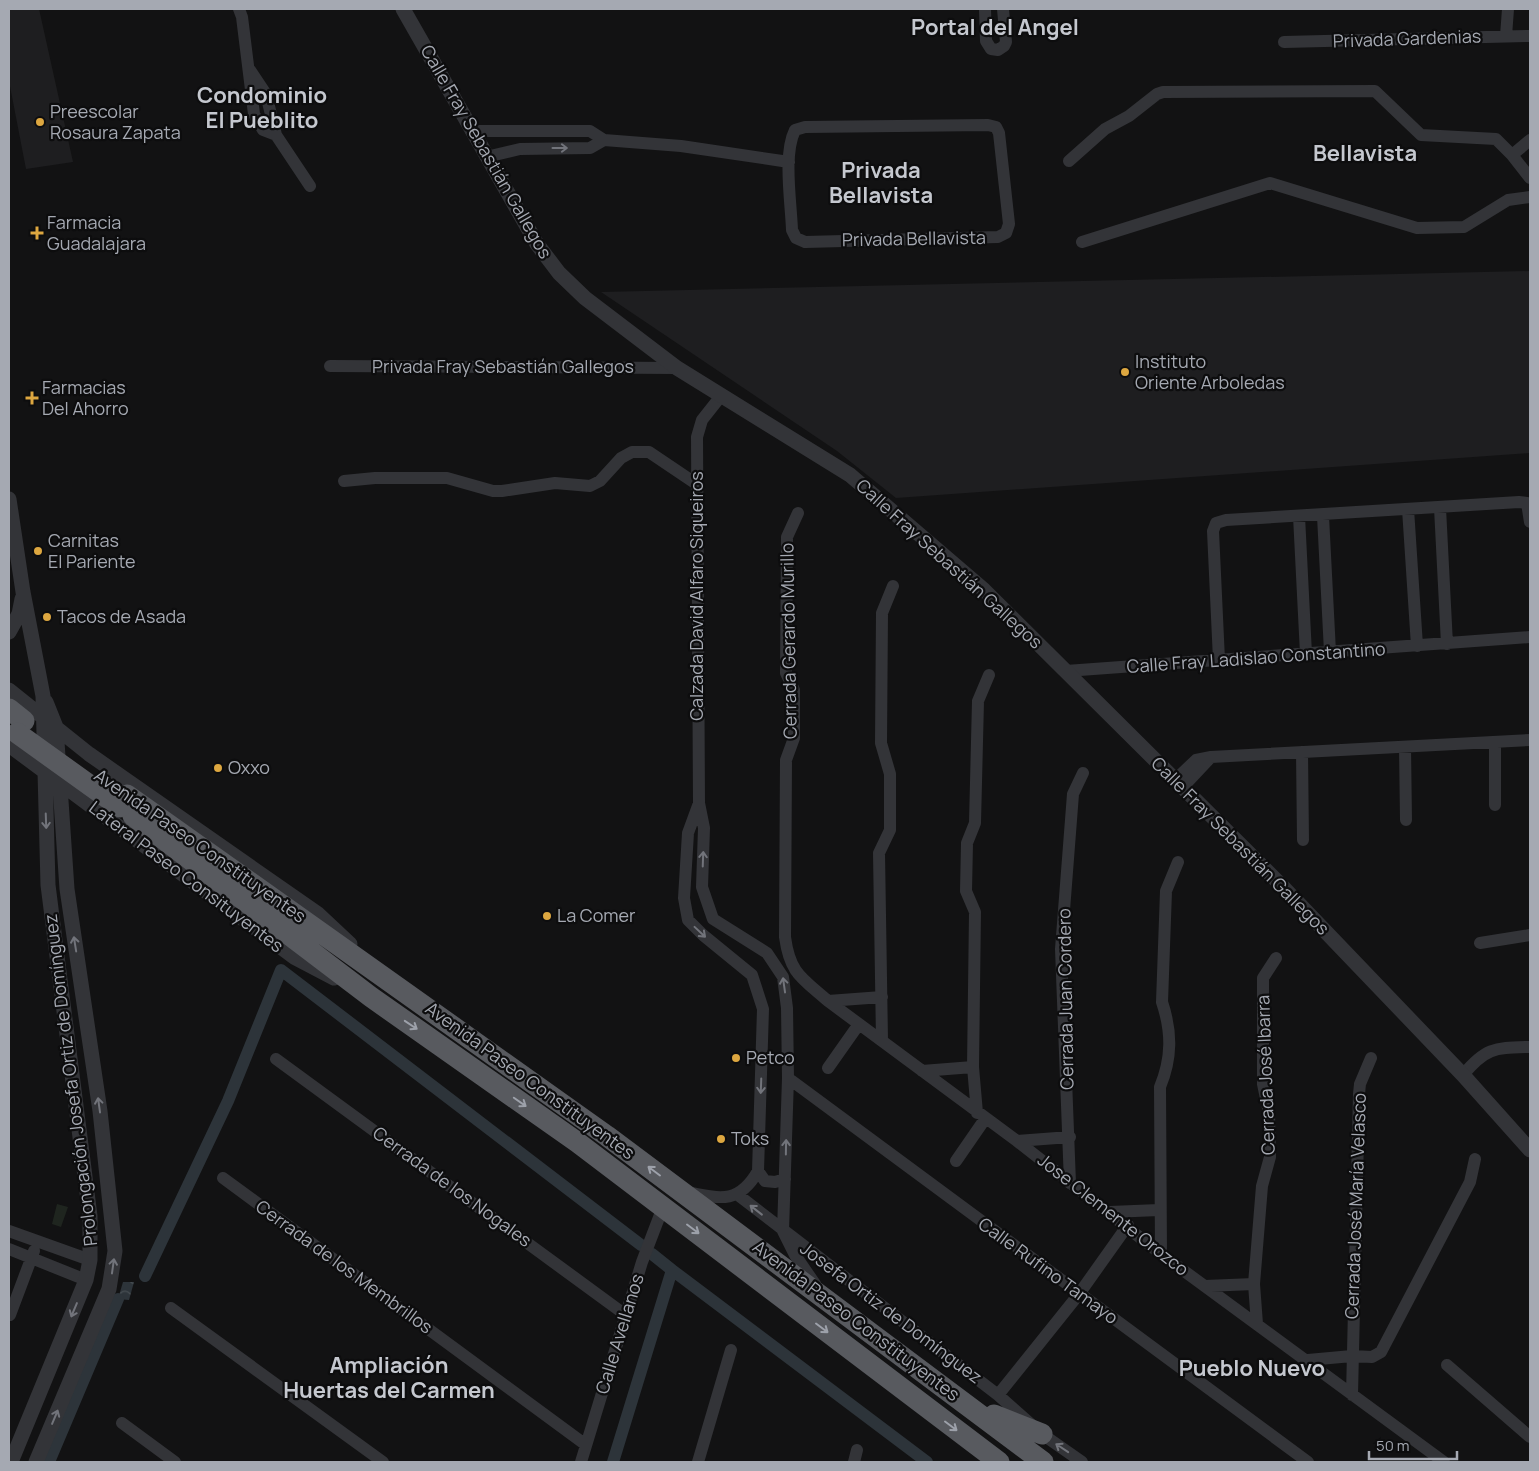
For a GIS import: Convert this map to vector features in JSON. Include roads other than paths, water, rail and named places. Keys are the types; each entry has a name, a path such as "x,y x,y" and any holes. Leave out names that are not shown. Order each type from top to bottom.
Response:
{"highway":[{"name":"Avenida Paseo Constituyentes","path":"9,709 291,923 371,997 481,1073 663,1207 998,1462"},
{"name":"Avenida Paseo Constituyentes","path":"9,726 120,807 291,923 386,978 681,1191 1044,1462"},
{"path":"969,1405 1042,1434"}],"street":[{"path":"239,9 242,17 250,70 254,114 263,130 276,135"},
{"name":"Calle Fray Sebastián Gallegos","path":"403,9 537,244 559,273 585,298 677,368 850,475 984,590 1178,785 1280,884 1463,1075 1530,1150"},
{"path":"985,9 986,41 991,49 998,50 1006,42 1003,9"},
{"path":"1506,36 1508,9"},
{"name":"Privada Gardenias","path":"1284,42 1529,36"},
{"path":"250,70 266,94 276,135 310,186"},
{"path":"1068,161 1105,129 1128,116 1157,94 1183,92 1376,91 1421,135 1496,139 1530,178"},
{"name":"Privada Bellavista","path":"988,124 996,127 999,132 1009,224 1006,233 998,237 805,242 796,238 792,230 789,162 791,138 795,130 805,127 988,124"},
{"path":"471,131 590,131 604,140 681,146 789,162"},
{"path":"486,157 520,149 590,148 604,140"},
{"path":"1512,156 1530,140"},
{"path":"1082,242 1270,183 1417,228 1464,227 1508,200 1530,196"},
{"name":"Privada Fray Sebastián Gallegos","path":"330,366 677,368"},
{"name":"Calzada David Alfaro Siqueiros","path":"721,396 702,420 697,437 695,483 699,803 704,828 702,887 713,919 767,953 782,977 787,1008 788,1078 783,1231 795,1256 825,1297"},
{"path":"344,481 375,478 447,478 493,491 555,483 590,486 600,481 621,458 632,452 649,452 695,483"},
{"path":"9,499 23,592 43,696 56,727"},
{"path":"1219,660 1214,527 1221,521 1527,503 1530,522"},
{"path":"1440,508 1447,644"},
{"path":"1408,509 1417,646"},
{"name":"Cerrada Gerardo Murillo","path":"798,513 787,537 786,672 794,690 794,738 786,760 785,937 788,960 799,976"},
{"path":"1299,516 1306,654"},
{"path":"1323,516 1330,652"},
{"path":"882,1040 879,853 890,830 890,774 881,743 882,613 893,586"},
{"path":"9,632 19,614 23,592"},
{"name":"Calle Fray Ladislao Constantino","path":"1066,671 1530,637"},
{"path":"956,1161 981,1116 972,1067 976,912 966,891 967,843 976,823 978,701 989,675"},
{"path":"9,690 89,754 318,914 386,978"},
{"name":"Prolongación Josefa Ortiz de Domínguez","path":"11,1462 86,1280 90,1260 90,1216 48,885 43,696"},
{"name":"Prolongación Josefa Ortiz de Domínguez","path":"36,1462 109,1289 115,1251 100,1111 67,889 56,727"},
{"path":"1178,785 1211,758 1530,740"},
{"path":"1494,805 1495,742"},
{"name":"Lateral Paseo Consituyentes","path":"9,745 294,957 371,997"},
{"path":"1405,747 1406,820"},
{"path":"1302,752 1303,840"},
{"path":"81,798 93,780 93,767 89,754"},
{"name":"Cerrada Juan Cordero","path":"1070,1183 1070,1137 1061,949 1073,794 1083,773"},
{"path":"106,817 104,798 107,786 113,781 123,778"},
{"name":"Calzada David Alfaro Siqueiros","path":"699,803 688,833 684,898 688,920 703,935 752,975 763,1010 758,1171"},
{"path":"1161,1254 1159,1210 1160,1087 1167,1070 1170,1050 1168,1019 1162,1002 1166,891 1178,862"},
{"path":"48,885 57,883 67,889"},
{"path":"1480,943 1530,936"},
{"name":"Cerrada José Ibarra","path":"1257,1324 1254,1284 1262,1186 1270,1157 1269,1113 1263,1084 1263,978 1276,958"},
{"name":"Jose Clemente Orozco","path":"799,976 828,1001 1128,1225 1161,1254 1308,1360 1352,1395 1444,1462"},
{"path":"828,1001 882,997"},
{"path":"828,1068 859,1024"},
{"path":"1463,1075 1478,1058 1495,1048 1530,1047"},
{"name":"Cerrada José María Velasco","path":"1352,1395 1359,1094 1360,1084 1371,1058"},
{"name":"Cerrada de los Nogales","path":"276,1059 627,1316"},
{"path":"922,1071 972,1067"},
{"name":"Calle Rufino Tamayo","path":"788,1078 1308,1462"},
{"path":"1017,1141 1070,1137"},
{"path":"1308,1360 1352,1356 1372,1358 1385,1346 1470,1182 1475,1159"},
{"path":"681,1191 713,1197 738,1195 750,1185 758,1171 765,1181 785,1180"},
{"name":"Cerrada de los Membrillos","path":"223,1178 586,1445"},
{"name":"Josefa Ortiz de Domínguez","path":"738,1195 998,1395 1042,1434 1082,1462"},
{"name":"Calle Avellanos","path":"581,1462 642,1262 663,1207"},
{"path":"1110,1212 1159,1210"},
{"path":"998,1395 1079,1294 1128,1225"},
{"path":"9,1231 90,1260"},
{"path":"10,1315 38,1241"},
{"path":"9,1250 86,1280"},
{"path":"1205,1286 1254,1284"},
{"path":"171,1308 383,1462"},
{"path":"698,1462 731,1350"},
{"path":"1447,1365 1530,1437"},
{"path":"122,1423 175,1462"}],"water":[{"path":"123,1282 134,1282 129,1300 118,1299"}],"waterway":[{"path":"145,1276 228,1101 281,970 641,1245"},
{"path":"652,1254 672,1270"},
{"path":"613,1462 672,1270 927,1462"},
{"path":"49,1462 118,1299"}],"place":[{"name":"Preescolar Rosaura Zapata","path":"40,122"},
{"name":"Farmacia Guadalajara","path":"37,233"},
{"name":"Instituto Oriente Arboledas","path":"1125,372"},
{"name":"Farmacias Del Ahorro","path":"32,398"},
{"name":"Carnitas El Pariente","path":"38,551"},
{"name":"Tacos de Asada","path":"47,617"},
{"name":"Oxxo","path":"218,768"},
{"name":"La Comer","path":"547,916"},
{"name":"Petco","path":"736,1058"},
{"name":"Toks","path":"721,1139"}],"district":[{"name":"Portal del Angel","path":"995,27"},
{"name":"Condominio El Pueblito","path":"262,108"},
{"name":"Bellavista","path":"1365,153"},
{"name":"Privada Bellavista","path":"881,182"},
{"name":"Pueblo Nuevo","path":"1252,1368"},
{"name":"Ampliación Huertas del Carmen","path":"389,1378"}]}
